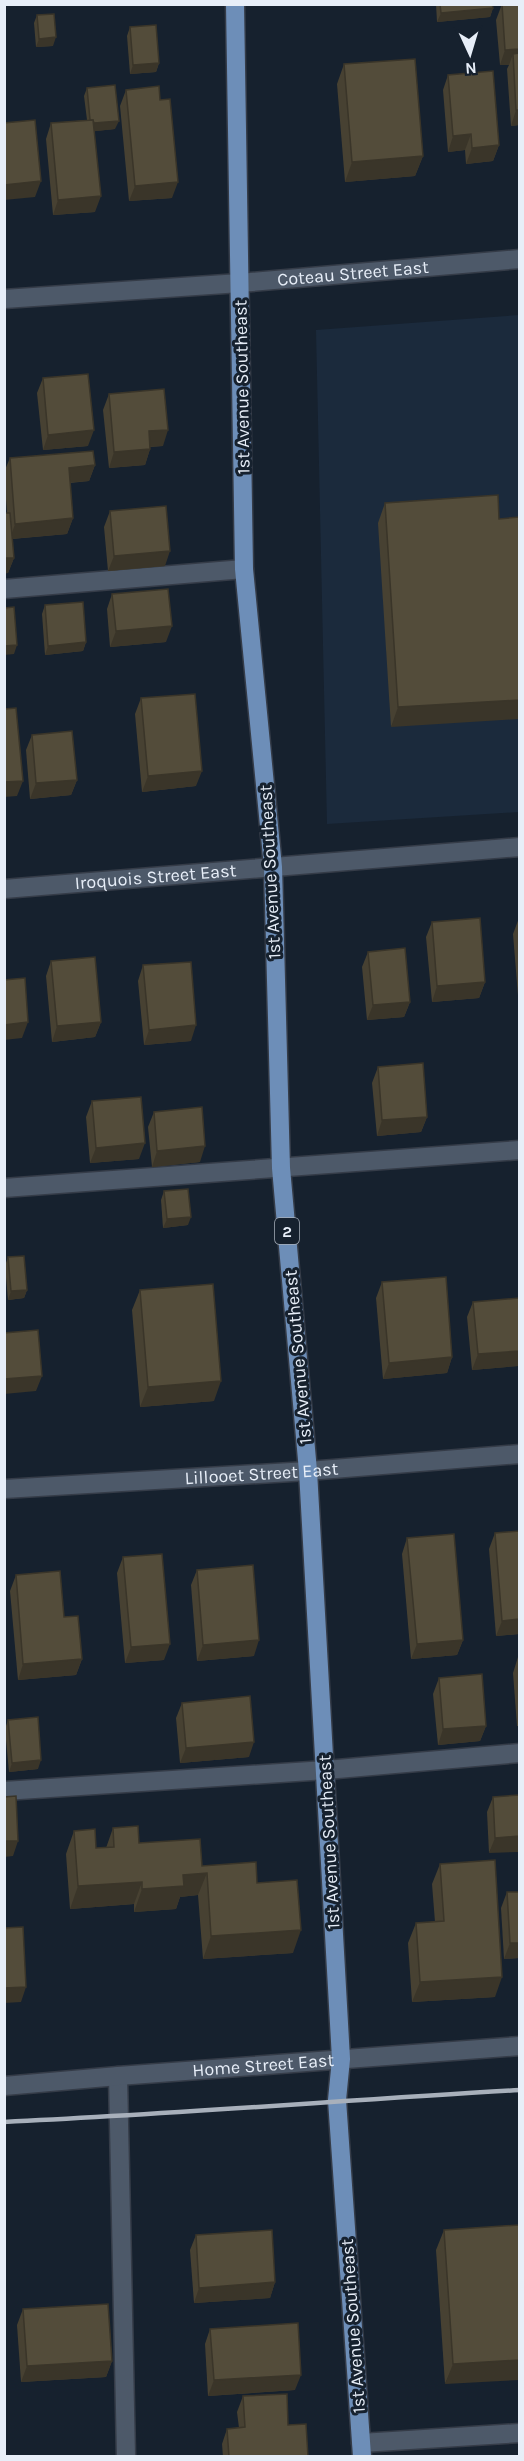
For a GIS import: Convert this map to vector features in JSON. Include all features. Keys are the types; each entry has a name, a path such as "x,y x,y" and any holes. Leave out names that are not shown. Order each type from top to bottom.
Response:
{"main road":[{"name":"1st Avenue Southeast","path":"235,4 244,569 273,867 281,1168 308,1471 341,2059 337,2100 361,2450"}],"street":[{"name":"Coteau Street East","path":"4,299 240,283 519,260"},
{"path":"4,589 244,569"},
{"name":"Iroquois Street East","path":"4,889 519,847"},
{"path":"4,1188 519,1150"},
{"name":"Lillooet Street East","path":"4,1489 308,1471 519,1454"},
{"path":"4,1791 326,1770 519,1753"},
{"name":"Home Street East","path":"4,2086 519,2046"},
{"path":"118,2076 126,2457"},
{"path":"361,2450 519,2433"}],"shaded area":[{"path":"519,315 519,812 327,824 316,330"}],"building":[{"path":"440,4 492,4 493,8 441,13"},
{"path":"502,4 519,4 519,49 505,50"},
{"path":"54,14 56,37 39,39 37,15"},
{"path":"156,25 159,63 133,65 130,27"},
{"path":"519,53 519,110 516,110 513,54"},
{"path":"415,59 423,156 352,162 344,64"},
{"path":"493,71 499,145 472,148 471,134 453,136 448,75"},
{"path":"115,85 119,121 94,123 90,120 87,88"},
{"path":"159,86 160,100 170,99 178,182 135,186 126,90"},
{"path":"35,120 41,181 4,185 4,123"},
{"path":"93,120 101,196 58,200 51,123"},
{"path":"88,374 94,430 48,435 43,378"},
{"path":"164,389 168,430 149,431 150,449 114,452 109,394"},
{"path":"93,451 95,465 69,468 73,518 15,524 10,458"},
{"path":"498,495 499,519 519,517 519,700 398,707 385,503"},
{"path":"166,506 170,551 114,556 110,511"},
{"path":"4,513 10,513 14,558 4,558"},
{"path":"168,589 172,626 116,631 112,594"},
{"path":"83,602 86,642 48,646 45,605"},
{"path":"14,607 17,645 4,646 4,608"},
{"path":"195,694 202,771 148,776 141,698"},
{"path":"16,708 23,781 4,782 4,709"},
{"path":"72,731 77,780 36,783 32,735"},
{"path":"480,918 485,982 437,986 432,922"},
{"path":"405,948 410,1002 373,1005 368,952"},
{"path":"95,957 101,1022 57,1026 51,961"},
{"path":"191,962 196,1025 149,1030 143,965"},
{"path":"25,978 28,1022 4,1025 4,980"},
{"path":"423,1063 427,1117 382,1120 378,1067"},
{"path":"141,1097 145,1143 96,1148 92,1101"},
{"path":"202,1107 205,1146 157,1151 154,1112"},
{"path":"188,1189 191,1217 167,1219 164,1191"},
{"path":"24,1256 27,1290 11,1291 8,1257"},
{"path":"446,1277 452,1357 389,1363 382,1282"},
{"path":"213,1284 221,1381 148,1387 140,1290"},
{"path":"519,1298 519,1351 478,1354 473,1302"},
{"path":"38,1330 42,1376 4,1379 4,1333"},
{"path":"519,1531 519,1619 502,1621 495,1533"},
{"path":"454,1534 463,1640 417,1644 407,1538"},
{"path":"162,1554 170,1644 131,1647 123,1557"},
{"path":"253,1565 259,1640 203,1645 197,1570"},
{"path":"60,1571 64,1617 78,1616 82,1659 23,1664 16,1575"},
{"path":"482,1674 486,1726 443,1729 439,1678"},
{"path":"250,1696 254,1742 186,1748 182,1703"},
{"path":"38,1717 41,1760 12,1763 8,1720"},
{"path":"519,1795 519,1836 495,1838 493,1797"},
{"path":"16,1796 18,1841 4,1841 4,1797"},
{"path":"138,1826 139,1843 200,1839 202,1866 256,1862 257,1883 297,1880 301,1930 211,1936 207,1873 183,1875 184,1886 142,1889 142,1882 78,1886 74,1831 95,1829 96,1848 114,1847 113,1828"},
{"path":"495,1860 502,1977 420,1982 416,1923 444,1921 440,1864"},
{"path":"507,1892 519,1892 519,1943 510,1943"},
{"path":"23,1927 26,1987 4,1988 4,1928"},
{"path":"519,2225 519,2360 453,2364 444,2230"},
{"path":"272,2230 275,2282 199,2288 196,2235"},
{"path":"108,2304 112,2361 27,2366 23,2309"},
{"path":"298,2323 301,2375 214,2380 210,2329"},
{"path":"287,2394 288,2425 306,2424 308,2457 229,2457 227,2429 245,2427 243,2396"}],"railway":[{"path":"4,2122 520,2090"}]}
